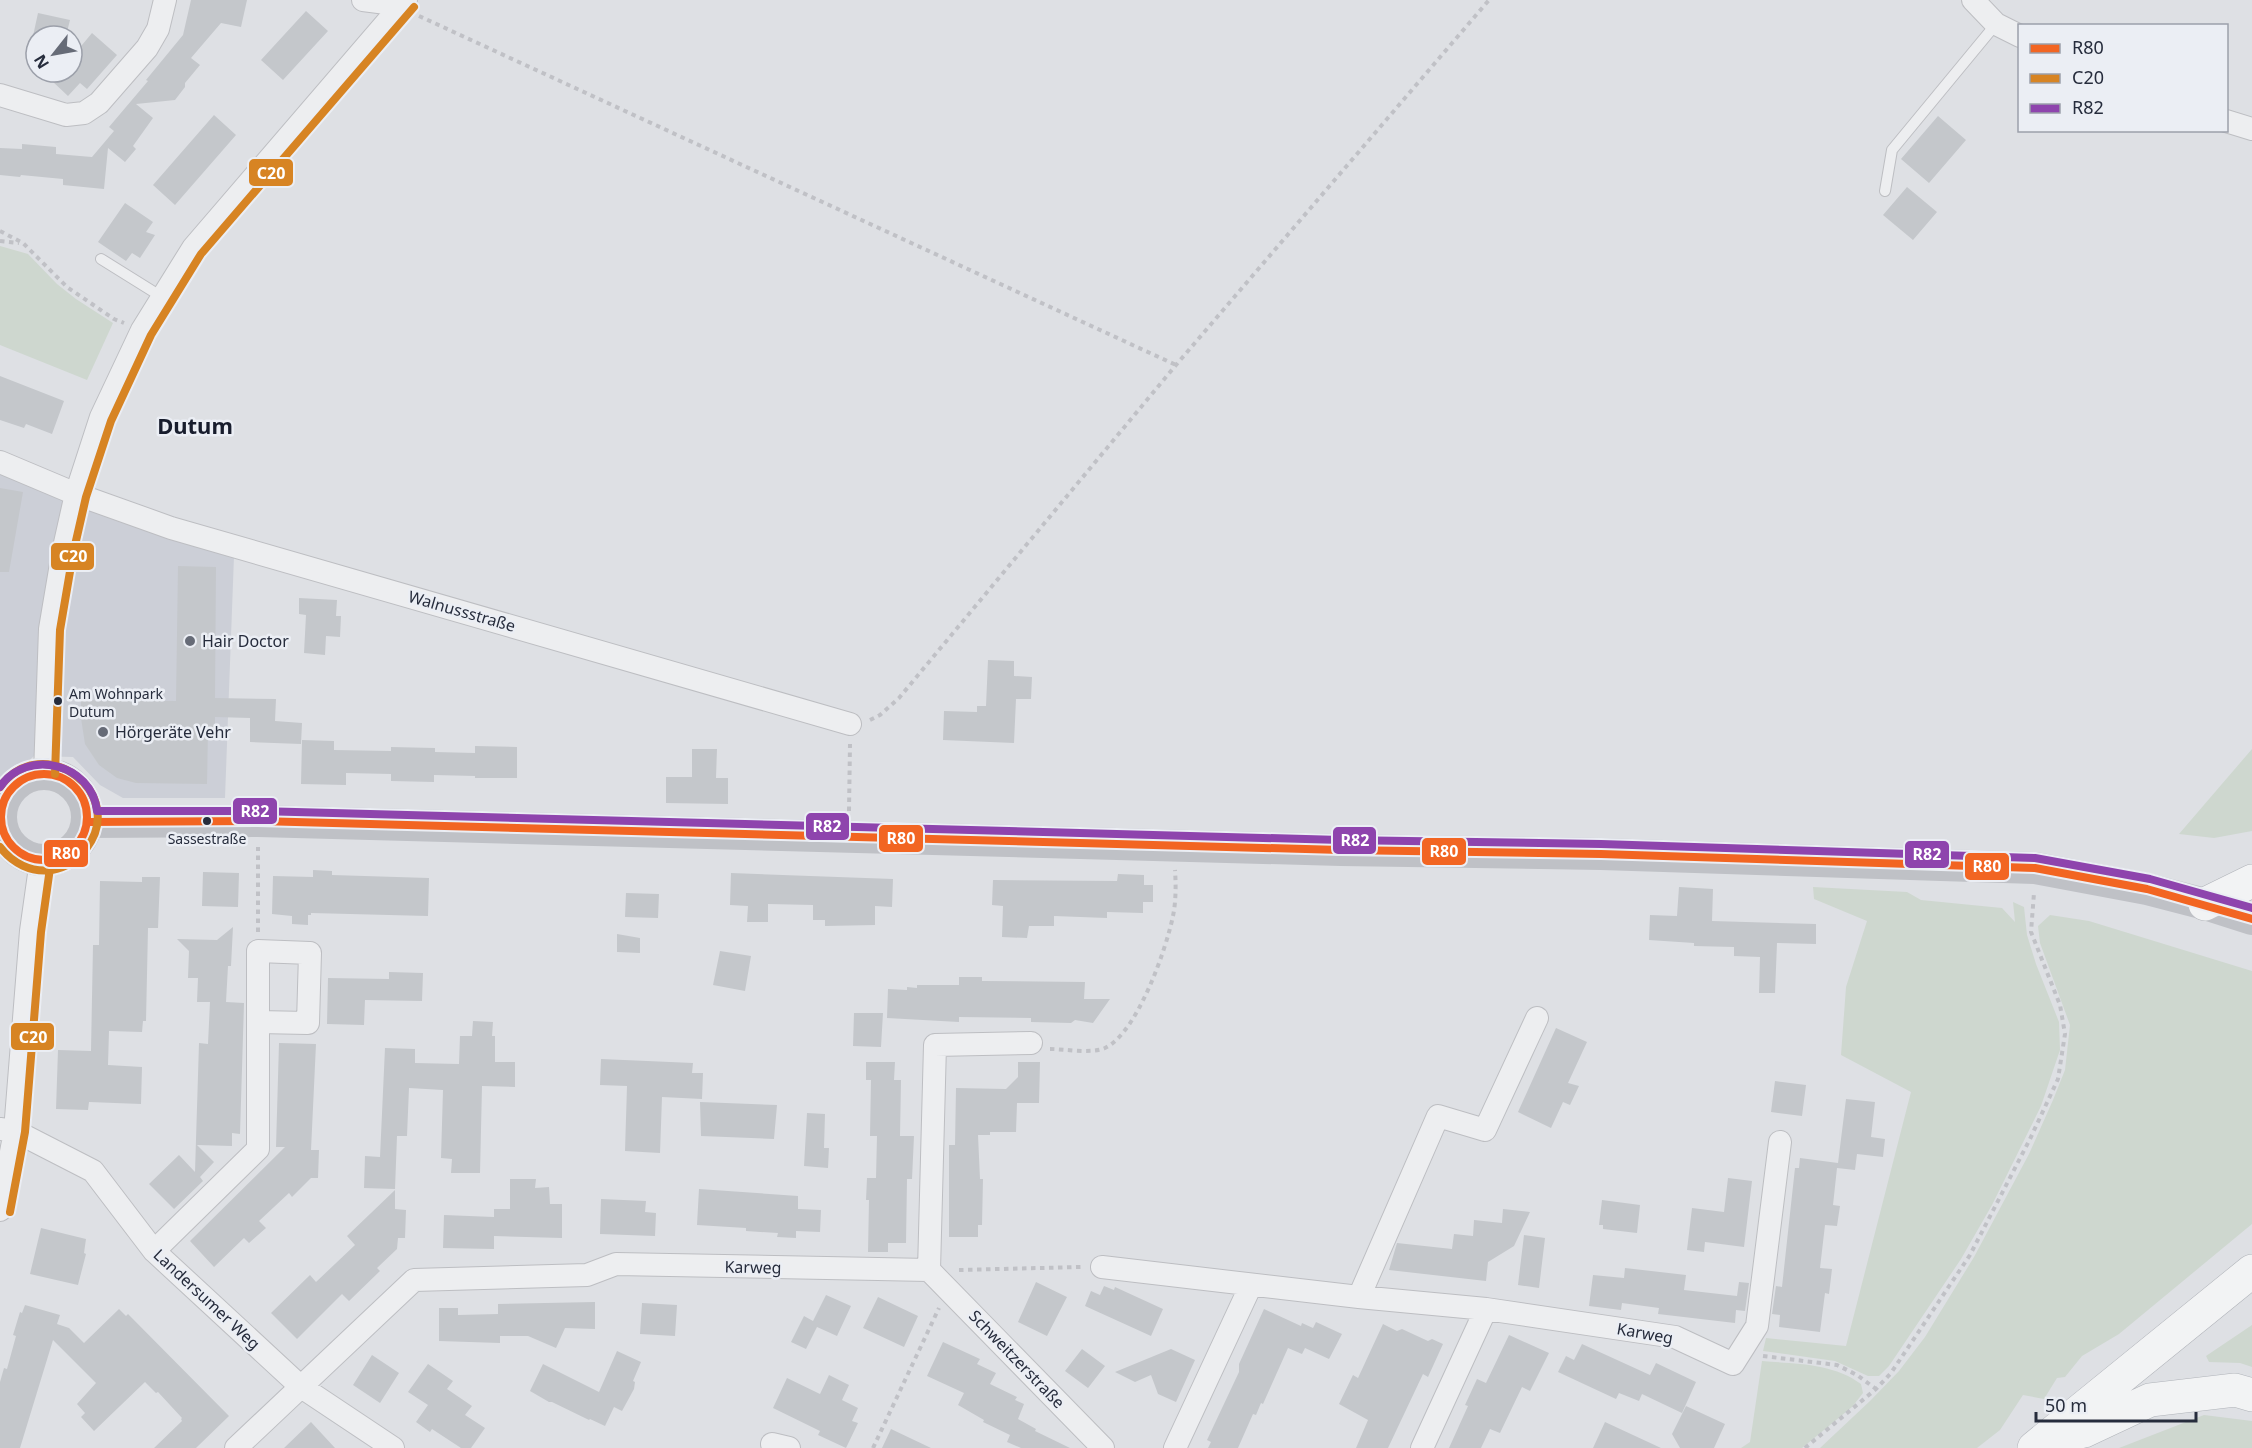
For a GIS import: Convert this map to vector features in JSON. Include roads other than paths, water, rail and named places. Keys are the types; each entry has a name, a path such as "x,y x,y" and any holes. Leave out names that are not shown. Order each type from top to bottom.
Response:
{"highway":[{"path":"2205,904 2252,881"},
{"path":"2040,1444 2252,1271"},
{"path":"2040,1444 2084,1431 2150,1400 2235,1390 2252,1395"}],"street":[{"path":"0,96 66,115 84,113 99,103 147,48 158,29 165,0"},
{"path":"363,0 404,2"},
{"path":"1973,0 1996,24 2018,35"},
{"path":"45,774 50,629 76,494 101,417 142,330 193,248 404,2"},
{"path":"2228,122 2252,129"},
{"name":"Walnussstraße","path":"0,462 76,494 171,528 850,724"},
{"path":"45,774 62,778 76,789 85,804 87,822 82,838 72,850 57,858 41,860 25,856 11,845 3,830 1,813 5,798 15,785 29,777 45,774"},
{"path":"87,822 258,821 1601,854 2035,868 2147,889 2252,919"},
{"path":"0,1210 7,1130 41,860"},
{"path":"154,1251 258,1149 258,1022 258,951 310,953 308,1023 258,1022"},
{"path":"1359,1297 1438,1116 1485,1130 1537,1018"},
{"path":"929,1270 935,1045 1031,1043"},
{"name":"Landersumer Weg","path":"7,1130 93,1171 154,1251 300,1386 393,1448"},
{"name":"Karweg","path":"1102,1267 1359,1297 1486,1309 1675,1337 1733,1364 1757,1326 1780,1142"},
{"name":"Karweg","path":"236,1448 414,1280 587,1275 616,1264 929,1270"},
{"name":"Schweitzerstraße","path":"929,1270 1103,1448"},
{"path":"1175,1448 1251,1285"},
{"path":"1422,1448 1486,1309"}],"lane":[{"path":"1885,191 1892,150 1996,24"},
{"path":"101,259 162,297"}],"place":[{"name":"Hair Doctor","path":"190,641"},
{"name":"Am Wohnpark Dutum","path":"58,701"},
{"name":"Hörgeräte Vehr","path":"103,732"},
{"name":"Sassestraße","path":"207,821"}],"district":[{"name":"Dutum","path":"195,426"}]}
